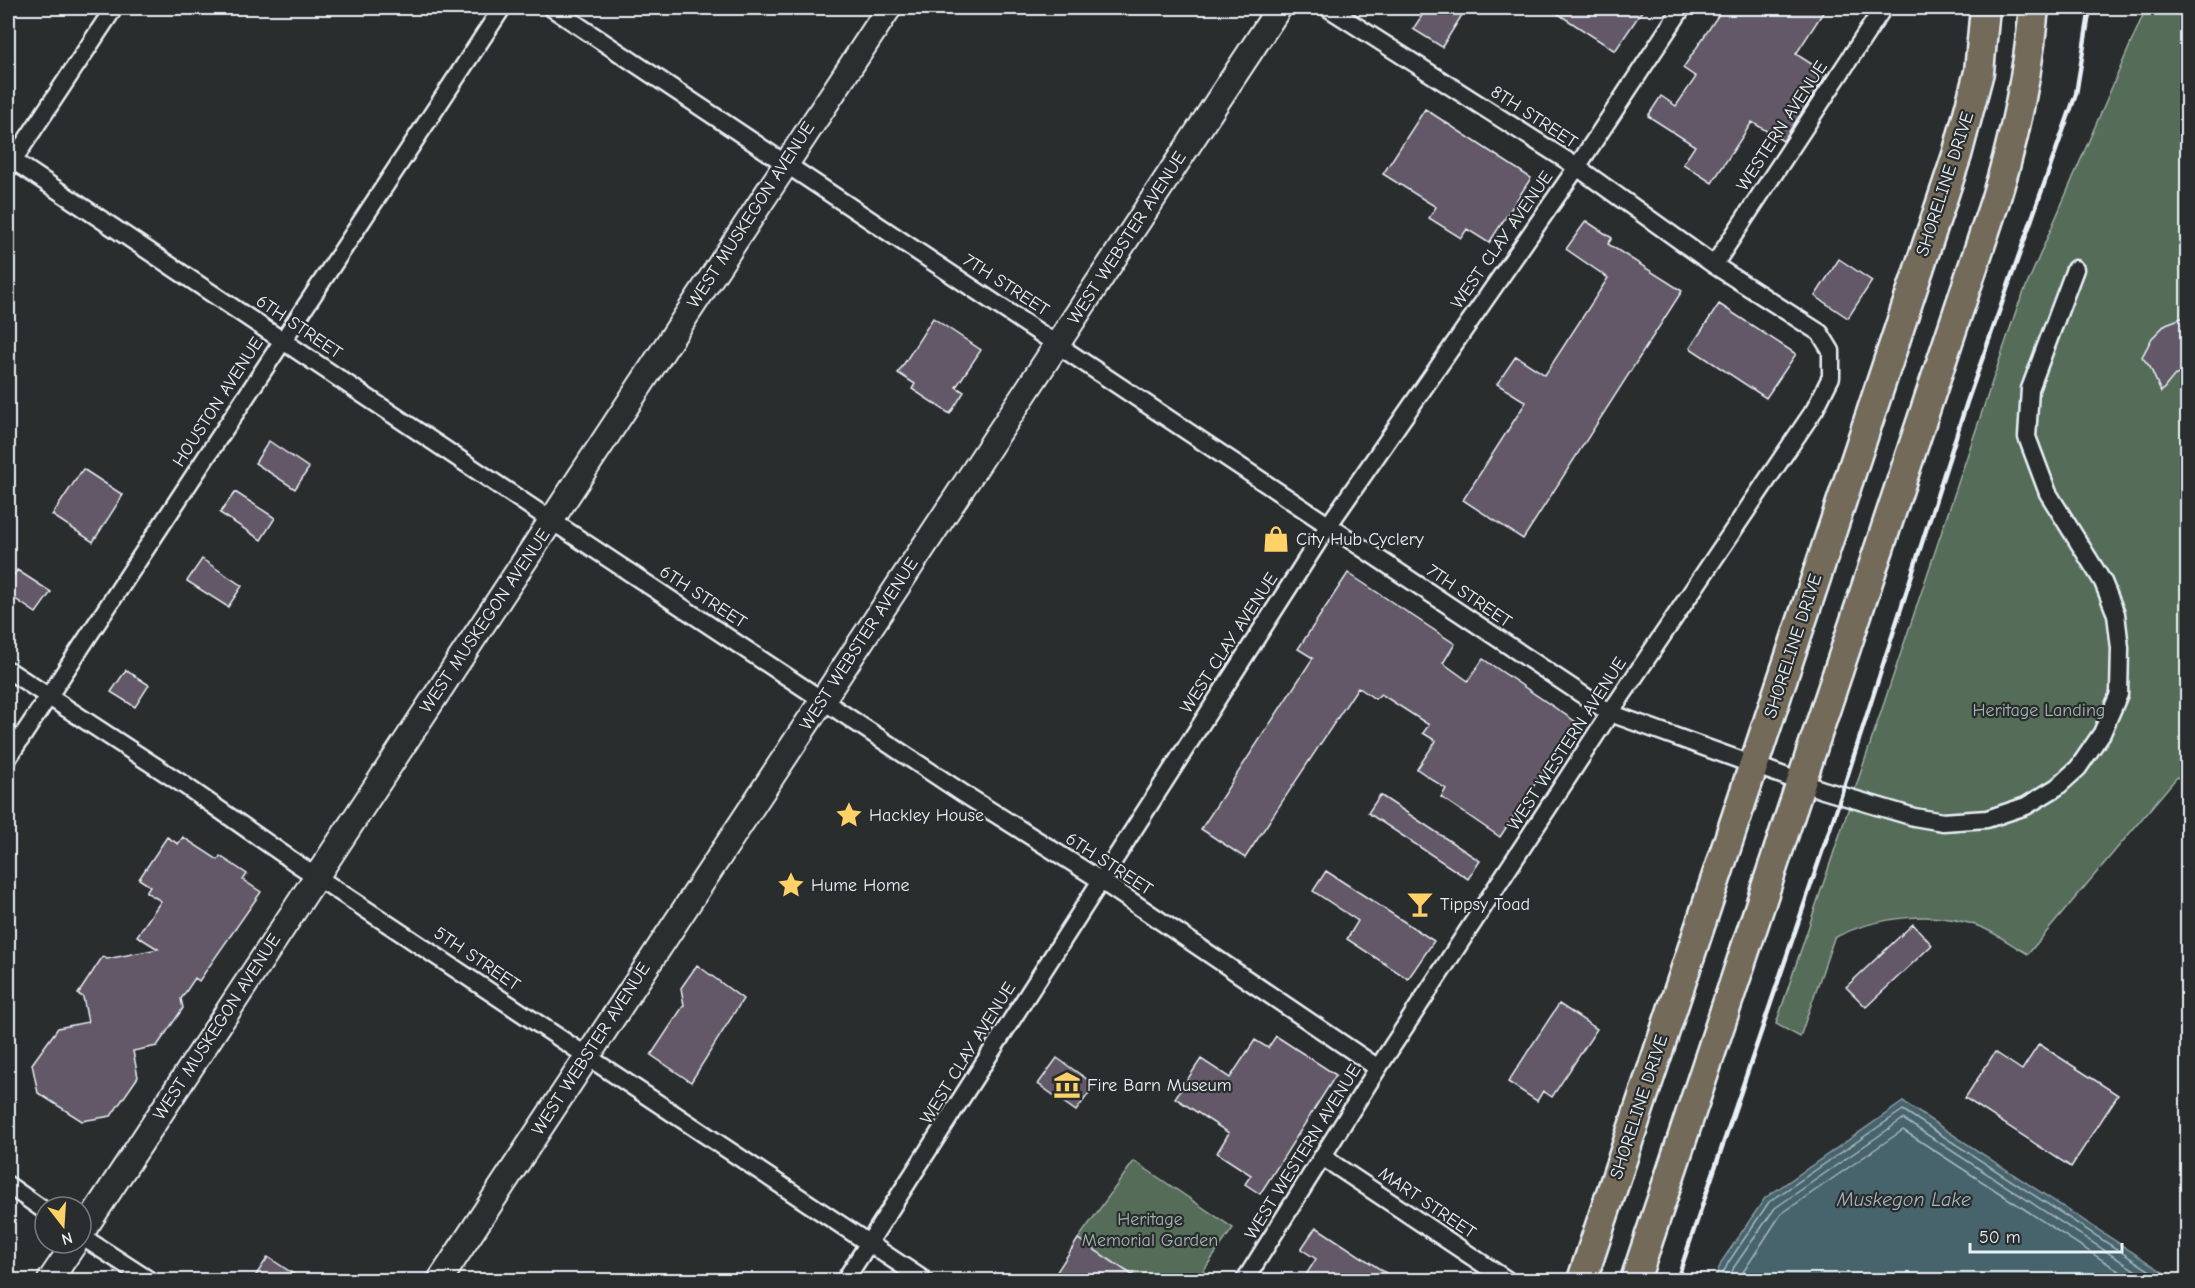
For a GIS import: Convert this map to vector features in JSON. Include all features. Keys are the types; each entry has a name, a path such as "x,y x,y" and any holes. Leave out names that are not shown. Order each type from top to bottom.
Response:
{"highway":[{"name":"SHORELINE DRIVE","path":"1582,1281 1957,155 1979,72 1985,8"},
{"path":"1635,1281 2011,148 2029,66 2034,8"}],"main road":[{"name":"WEST MUSKEGON AVENUE","path":"93,1217 889,8"},
{"name":"WEST WEBSTER AVENUE","path":"440,1281 586,1056 1279,8"},
{"path":"50,1281 67,1255"}],"street":[{"path":"9,162 114,8"},
{"name":"HOUSTON AVENUE","path":"8,758 282,340 300,318 502,8"},
{"name":"7TH STREET","path":"552,8 1058,343 1610,713 1904,815 1943,822 1988,819 2026,806 2057,787 2078,768 2102,733 2119,694 2120,648 2116,614 2103,582 2048,493 2027,437 2030,389 2075,269"},
{"name":"8TH STREET","path":"1328,8 1576,167 1714,265"},
{"name":"WEST CLAY AVENUE","path":"845,1281 1328,526 1576,167 1682,8"},
{"name":"WESTERN AVENUE","path":"1714,265 1883,8"},
{"name":"6TH STREET","path":"9,162 282,340 822,700 1100,880 1377,1068"},
{"name":"WEST WESTERN AVENUE","path":"1245,1281 1324,1158 1377,1068 1610,713 1815,409 1831,377 1831,351 1820,333 1714,265"},
{"name":"5TH STREET","path":"8,670 184,785 316,876 924,1281"},
{"name":"MART STREET","path":"1324,1158 1507,1281"},
{"path":"8,1185 33,1202"},
{"path":"93,1243 148,1281"}],"green space":[{"name":"Heritage Landing","path":"2146,8 2187,8 2187,784 2177,777 2028,954 1983,928 1947,918 1888,920 1851,930 1834,938 1800,1037 1776,1024 2017,308"},
{"name":"Heritage Memorial Garden","path":"1134,1161 1233,1228 1197,1280 1141,1280 1078,1239"}],"water":[{"name":"Muskegon Lake","path":"1903,1102 2175,1280 1714,1280 1722,1261 1765,1198"}],"building":[{"path":"1427,8 1450,8 1462,15 1442,47 1413,29"},
{"path":"1549,8 1644,8 1615,51"},
{"path":"1723,8 1826,8 1796,54 1827,74 1783,141 1752,122 1712,183 1683,164 1695,146 1648,116 1661,96 1676,106 1696,77 1683,68"},
{"path":"1425,109 1531,178 1489,243 1467,229 1461,238 1429,218 1436,207 1383,174"},
{"path":"1586,221 1612,238 1608,244 1682,291 1523,539 1463,500 1526,402 1497,384 1516,356 1545,375 1608,278 1566,249"},
{"path":"1839,259 1872,281 1848,318 1815,296"},
{"path":"1719,304 1796,354 1766,398 1690,348"},
{"path":"2187,316 2187,370 2174,376 2161,392 2150,367 2142,357 2152,338 2166,324"},
{"path":"933,318 981,350 956,387 964,392 950,414 912,389 915,384 898,373"},
{"path":"269,441 309,468 295,489 255,463"},
{"path":"83,469 123,495 93,542 52,515"},
{"path":"235,492 275,518 261,540 220,513"},
{"path":"202,559 242,586 228,607 187,581"},
{"path":"17,570 51,592 36,613 8,594 8,584"},
{"path":"1348,573 1455,644 1443,663 1468,681 1483,659 1576,722 1500,837 1441,797 1446,789 1417,769 1436,741 1423,733 1429,725 1381,694 1375,699 1358,687 1245,858 1201,829 1313,658 1298,649"},
{"path":"126,670 149,685 135,707 111,692"},
{"path":"1380,795 1480,861 1468,879 1368,813"},
{"path":"167,837 178,844 183,837 218,860 220,856 247,874 243,880 261,892 199,981 195,978 181,999 183,1008 157,1046 133,1051 138,1077 111,1116 82,1121 38,1093 32,1064 58,1028 88,1022 83,997 78,994 103,956 107,959 158,949 137,936 161,901 146,892 150,886 139,879"},
{"path":"1326,871 1434,941 1408,979 1347,939 1358,921 1313,891"},
{"path":"1913,924 1932,945 1866,1007 1846,987"},
{"path":"697,965 743,999 691,1082 651,1055 684,1005 681,988"},
{"path":"1559,1004 1597,1029 1552,1097 1543,1091 1537,1101 1508,1082"},
{"path":"1276,1036 1336,1075 1260,1194 1245,1184 1251,1175 1217,1153 1229,1133 1175,1098 1201,1059 1230,1078 1255,1040 1268,1048"},
{"path":"2039,1044 2118,1095 2071,1167 1965,1098 1995,1052 2022,1070"},
{"name":"Fire Barn Museum","path":"1057,1058 1095,1085 1076,1111 1038,1084"},
{"path":"1316,1227 1398,1281 1302,1281 1316,1259 1301,1249"},
{"path":"1078,1239 1141,1281 1051,1281"},
{"path":"268,1257 304,1281 252,1281"}],"railway":[{"path":"1677,1280 1841,796 1967,402 2076,94 2090,8"}],"place":[{"name":"City Hub Cyclery","path":"1276,539"},
{"name":"Hackley House","path":"849,815"},
{"name":"Hume Home","path":"791,885"},
{"name":"Tippsy Toad","path":"1420,904"},
{"name":"Fire Barn Museum","path":"1067,1085"}]}
